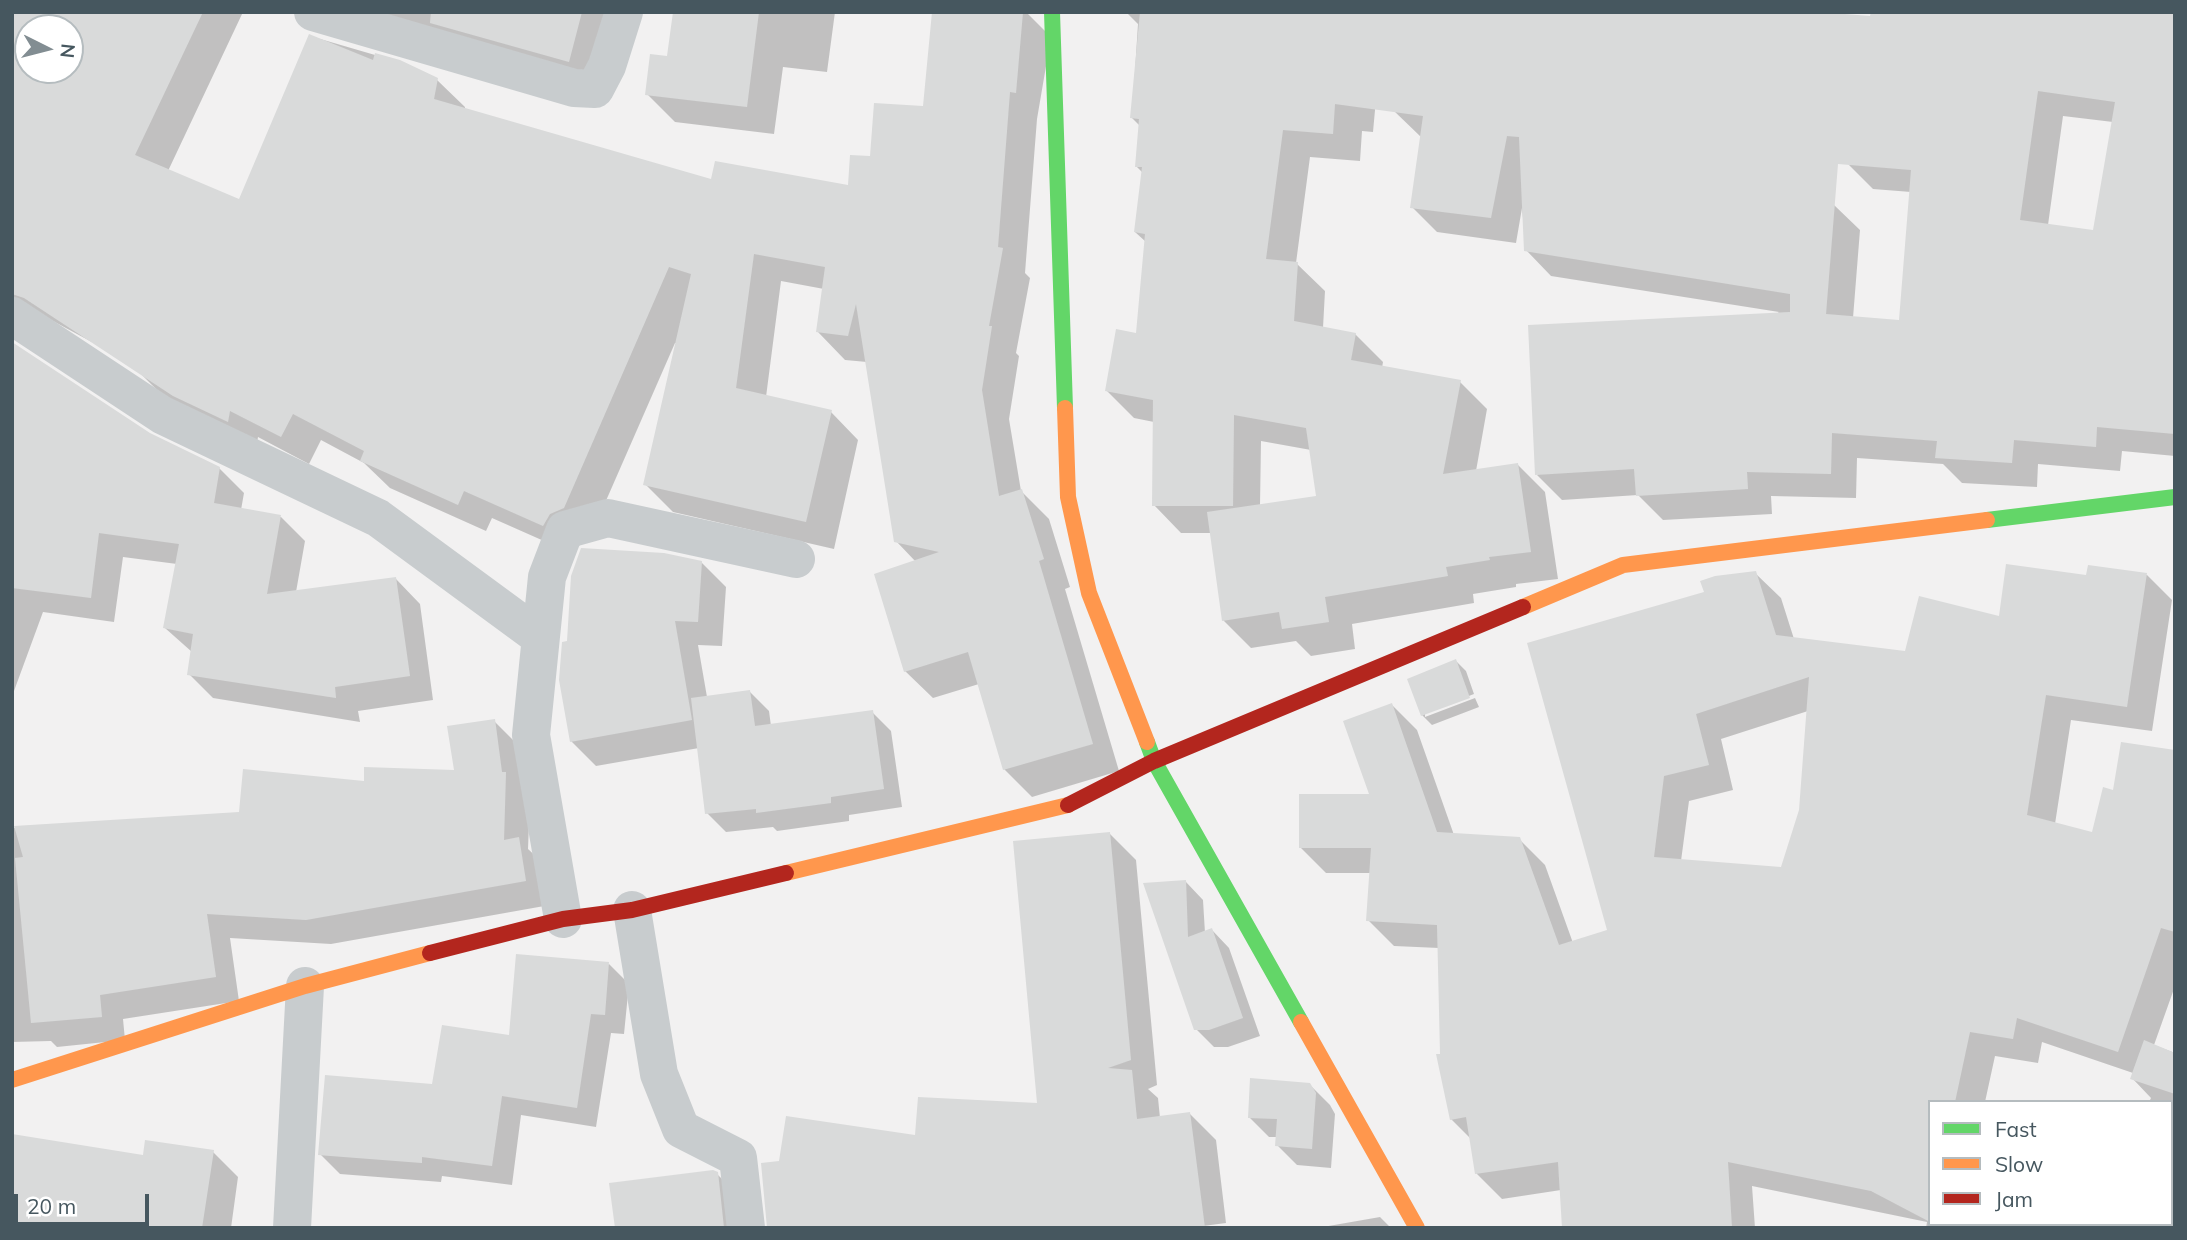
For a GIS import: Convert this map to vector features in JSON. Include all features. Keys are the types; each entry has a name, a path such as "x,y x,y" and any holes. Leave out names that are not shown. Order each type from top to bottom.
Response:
{"street":[{"path":"313,12 574,88 595,89 607,66 624,12"},
{"path":"1052,12 1068,497 1089,593 1154,761 1417,1228"},
{"path":"12,316 162,415 378,518 540,637"},
{"path":"12,1080 305,986 563,919 632,910 1072,804 1154,761 1623,565 2175,497"},
{"path":"563,919 531,735 547,577 565,530 608,518 796,559"},
{"path":"632,910 659,1074 681,1129 738,1158 746,1228"},
{"path":"292,1228 305,986"}],"building":[{"path":"12,12 203,12 135,155 239,199 309,34 373,60 375,53 400,60 438,78 434,99 711,179 715,161 848,185 850,155 870,156 874,103 923,106 932,12 1023,12 1016,93 1010,92 998,247 1003,248 989,326 992,326 982,390 999,496 1022,489 1044,559 1039,561 1093,744 1003,770 968,652 904,672 874,574 939,552 894,542 856,304 848,336 816,332 825,267 754,254 736,388 832,410 806,522 643,485 691,274 669,267 564,508 550,514 543,526 464,491 458,505 360,461 364,451 293,414 281,437 230,411 228,422 173,396 24,298 12,294"},
{"path":"431,12 582,12 569,62 430,23"},
{"path":"673,12 759,12 747,107 645,95 650,54 667,56"},
{"path":"1140,12 1820,12 1870,16 1871,12 2175,12 2175,434 2097,427 2096,447 2014,440 2012,463 1935,458 1937,441 1832,433 1831,474 1747,472 1748,489 1636,496 1634,469 1535,475 1528,325 1790,312 1790,294 1524,251 1519,137 1507,136 1491,218 1410,208 1423,116 1335,104 1333,134 1283,130 1266,259 1298,262 1294,321 1356,333 1351,360 1461,380 1443,474 1518,463 1531,552 1489,557 1490,560 1446,567 1448,576 1325,597 1329,622 1282,629 1279,612 1222,621 1207,512 1316,496 1306,428 1234,415 1233,506 1152,506 1153,400 1105,391 1116,329 1136,333 1145,234 1134,232 1142,167 1135,167 1139,119 1130,118","holes":["2038,91 2115,102 2093,230 2020,220","1838,164 1911,170 1899,320 1826,314"]},
{"path":"12,342 150,433 220,467 214,503 281,515 267,594 396,577 410,676 335,687 336,698 187,675 193,634 163,628 179,544 99,533 91,598 12,588"},
{"path":"581,548 664,553 702,561 698,622 675,621 692,720 570,742 559,680 562,642 567,641 571,576"},
{"path":"2006,564 2086,575 2088,565 2147,573 2127,707 2046,695 2027,815 2092,832 2103,787 2113,790 2121,742 2175,750 2175,932 2161,928 2118,1052 2017,1018 2013,1039 1970,1032 1955,1100 1928,1100 1928,1221 1871,1191 1728,1162 1732,1228 1562,1228 1558,1162 1475,1174 1466,1117 1450,1120 1436,1054 1440,1054 1437,925 1366,921 1371,848 1299,848 1299,794 1369,794 1343,721 1392,703 1437,832 1520,837 1559,945 1607,930 1527,643 1704,592 1700,581 1715,576 1756,571 1776,635 1905,651 1919,596 1999,616","holes":["1809,677 1799,810 1781,867 1654,857 1664,776 1709,765 1696,714"]},
{"path":"1456,659 1470,698 1421,716 1407,679"},
{"path":"750,690 755,726 873,710 884,789 831,797 831,803 756,813 756,809 705,814 691,698"},
{"path":"495,719 502,772 506,772 504,840 519,837 526,881 306,920 207,914 216,977 100,995 102,1017 31,1023 15,858 23,857 14,826 239,812 243,769 364,781 364,767 454,770 447,726"},
{"path":"1110,832 1131,1060 1108,1068 1132,1070 1137,1119 1190,1112 1205,1228 767,1228 761,1163 779,1161 786,1116 915,1135 918,1097 1037,1103 1013,841"},
{"path":"1186,880 1188,937 1212,928 1243,1018 1209,1030 1194,1030 1143,883"},
{"path":"516,954 609,962 605,1015 591,1014 577,1108 502,1096 492,1166 422,1157 422,1163 318,1155 325,1075 432,1084 442,1025 509,1035"},
{"path":"2144,1040 2175,1053 2175,1094 2130,1079"},
{"path":"1250,1078 1310,1083 1316,1093 1312,1149 1275,1146 1277,1119 1248,1118"},
{"path":"12,1134 143,1155 145,1140 214,1150 202,1228 12,1228"},
{"path":"713,1170 718,1172 724,1228 615,1228 609,1183"}],"traffic: fast":[{"path":"1052,12 1065,408"},
{"path":"1987,520 2175,497"},
{"path":"1147,742 1154,761 1301,1022"}],"traffic: slow":[{"path":"1065,408 1068,497 1089,593 1147,742"},
{"path":"1523,607 1623,565 1987,520"},
{"path":"786,873 1068,805"},
{"path":"12,1080 305,986 430,953"},
{"path":"1301,1022 1417,1228"}],"traffic: jam":[{"path":"1068,805 1154,761 1523,607"},
{"path":"430,953 563,919 632,910 786,873"}]}
